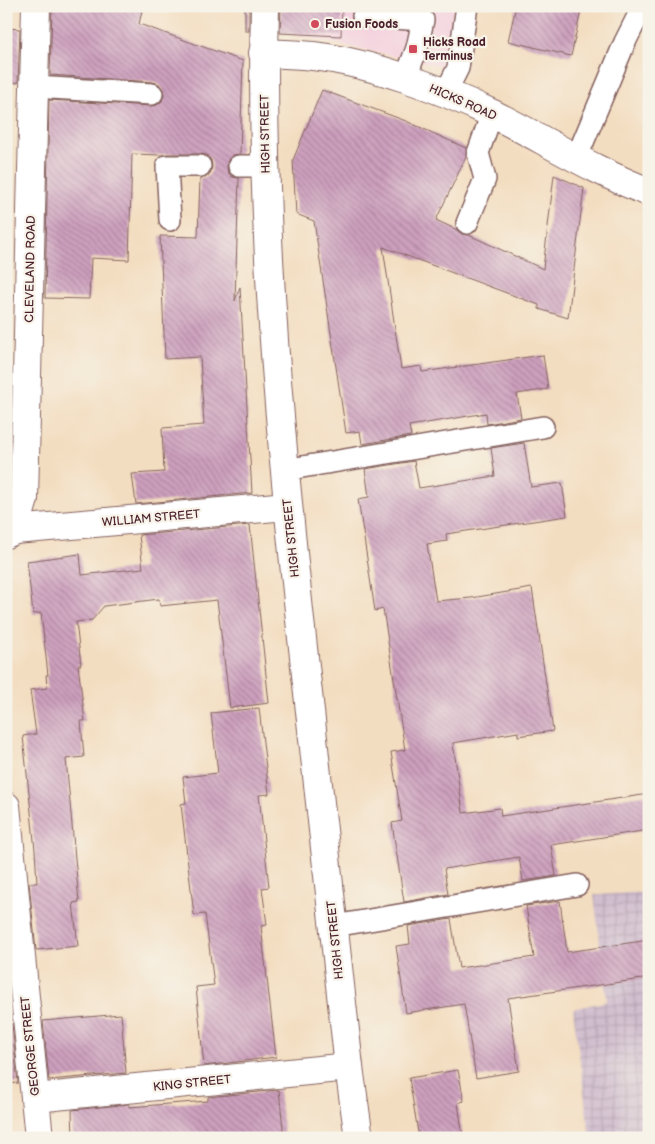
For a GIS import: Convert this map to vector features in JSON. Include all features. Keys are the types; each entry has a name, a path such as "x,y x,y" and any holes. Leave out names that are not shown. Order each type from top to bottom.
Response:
{"street":[{"name":"CLEVELAND ROAD","path":"10,532 24,499 36,6"},
{"name":"HIGH STREET","path":"264,6 263,53 252,166 274,356 287,506 349,1067 359,1138"},
{"name":"HICKS ROAD","path":"263,53 314,56 406,78 492,114 622,182 649,192"},
{"name":"WILLIAM STREET","path":"10,532 287,506"},
{"name":"GEORGE STREET","path":"6,806 39,1138"},
{"name":"KING STREET","path":"35,1098 349,1067"}],"lane":[{"path":"445,94 458,68 467,6"},
{"path":"576,159 625,42 643,6"},
{"path":"363,16 423,20 417,48 406,78"},
{"path":"34,87 152,94"},
{"path":"467,222 485,179 478,153 492,114"},
{"path":"170,220 168,166 200,166"},
{"path":"284,470 543,427"},
{"path":"334,926 577,884"}],"shaded area":[{"path":"287,6 455,6 441,66 285,33"},
{"path":"649,892 649,1138 590,1138 573,1009 607,1001 594,895"}],"building":[{"path":"52,6 143,6 139,24 243,61 240,154 232,155 228,160 227,166 228,172 232,177 239,178 235,301 240,287 252,493 136,504 132,474 164,472 162,428 204,425 200,357 165,359 160,236 198,237 200,178 207,177 211,172 212,166 211,160 207,155 132,154 129,260 91,258 89,299 45,298 49,100 151,106 157,105 162,101 164,94 159,84 153,82 50,75"},
{"path":"245,6 249,6 249,31 245,31"},
{"path":"281,6 342,6 341,36 280,33"},
{"path":"516,6 582,6 571,56 508,41"},
{"path":"6,28 20,29 18,83 6,81"},
{"path":"322,90 406,121 466,148 466,157 436,220 462,234 469,235 543,269 554,175 584,188 568,318 539,309 539,305 383,247 401,369 421,366 422,372 543,355 548,389 517,394 521,418 487,424 486,413 409,426 411,436 362,444 360,431 346,433 314,221 296,214 293,160"},
{"path":"524,443 531,487 562,483 567,516 446,534 447,541 427,544 436,601 471,598 532,588 553,731 518,736 518,732 453,743 463,813 500,808 501,816 649,794 649,830 551,845 556,876 523,881 519,857 444,869 448,894 404,902 392,823 402,821 391,752 405,750 383,609 375,611 358,499 369,497 365,469 414,461 419,488 495,476 491,448"},
{"path":"250,525 269,703 230,708 217,600 160,606 159,599 104,606 92,620 76,622 81,665 78,665 85,721 81,721 84,757 66,759 79,902 73,903 78,946 36,950 29,883 37,883 35,850 23,736 36,734 30,690 47,688 46,675 48,675 41,613 33,614 27,561 80,554 82,575 143,568 139,535"},
{"path":"259,708 269,794 259,795 269,887 262,888 267,925 261,926 276,1057 204,1066 196,987 214,985 205,914 194,915 181,804 186,803 183,777 218,773 211,713"},
{"path":"560,901 567,952 649,940 649,978 508,998 519,1071 476,1078 464,1004 406,1013 396,946 410,944 408,926 451,919 459,968 534,957 526,906"},
{"path":"121,1014 126,1073 49,1080 43,1021"},
{"path":"12,1024 18,1083 6,1084 6,1025"},
{"path":"458,1070 464,1101 458,1103 463,1138 419,1138 409,1078"},
{"path":"279,1090 284,1138 73,1138 72,1110 129,1104 129,1107 208,1101 208,1097"}],"place":[{"name":"Fusion Foods","path":"315,24"},
{"name":"Hicks Road Terminus","path":"413,49"}]}
